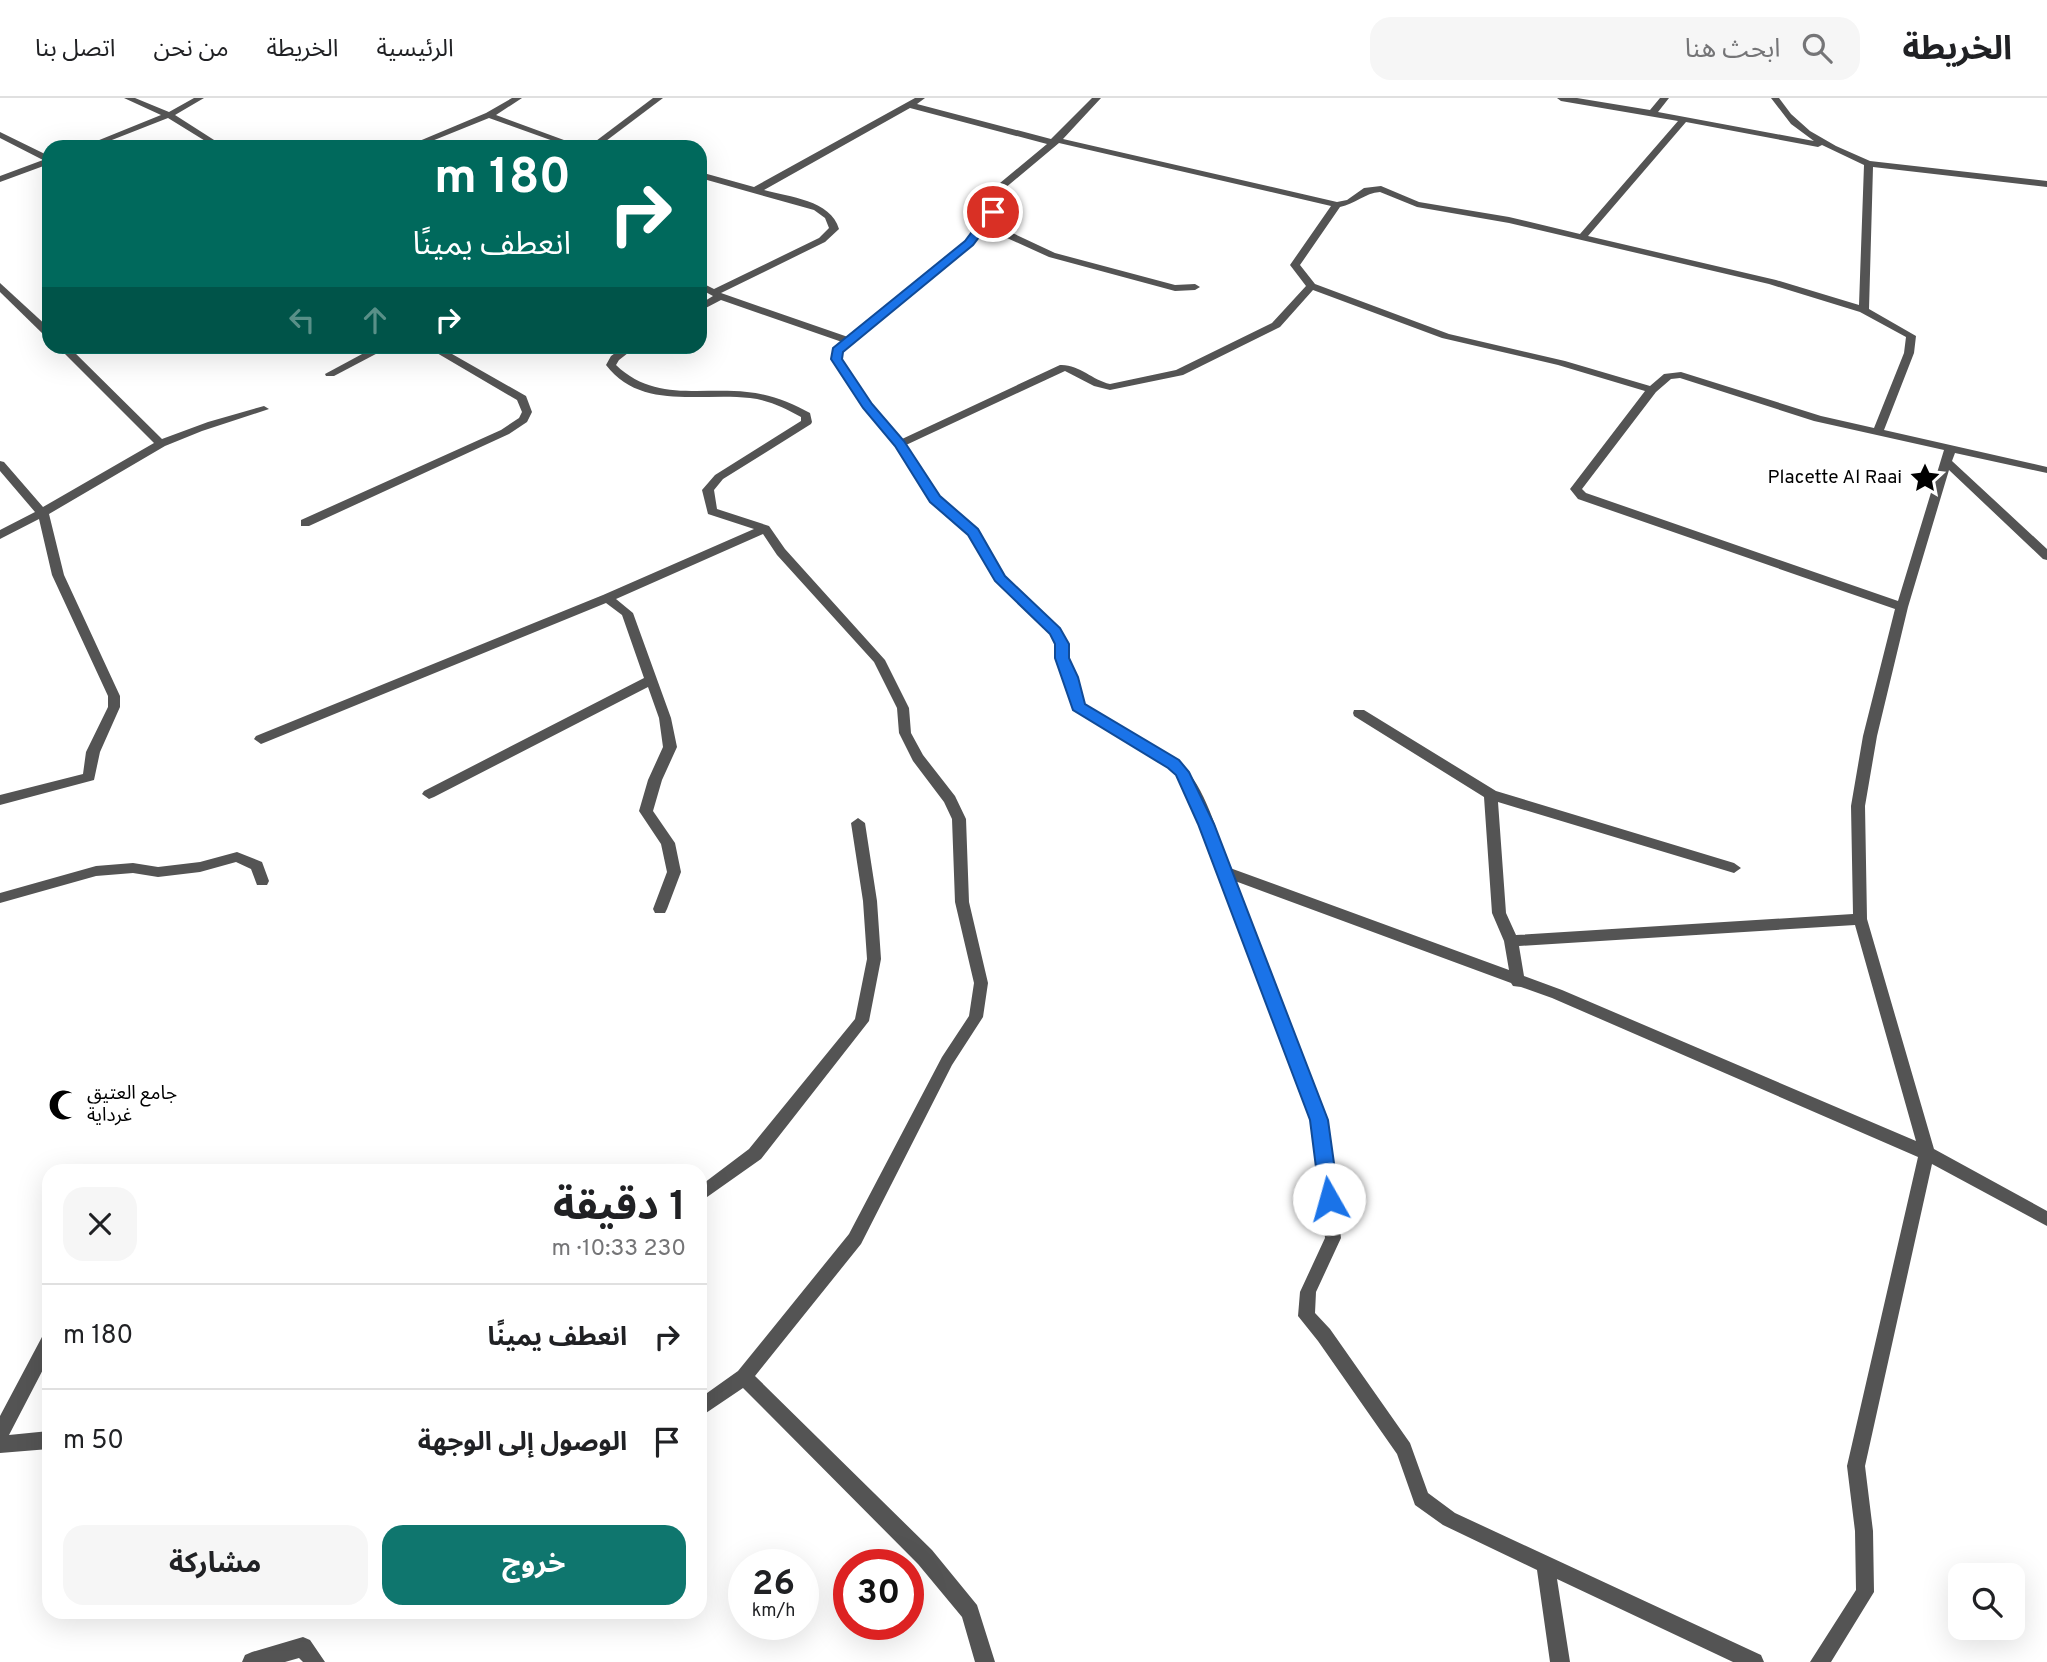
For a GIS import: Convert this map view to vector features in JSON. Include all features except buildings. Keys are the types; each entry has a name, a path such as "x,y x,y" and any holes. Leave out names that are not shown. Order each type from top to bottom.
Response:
{"street":[{"path":"128,98 169,115 210,140"},
{"path":"104,140 169,115 200,98"},
{"path":"426,140 489,115 518,98"},
{"path":"602,140 659,98"},
{"path":"755,191 921,98"},
{"path":"1097,98 1054,142 991,195 1001,199 985,225 949,260 838,350 836,359 867,406 900,444 935,499 974,532 999,578 1055,631 1062,644 1062,658 1071,677 1078,707 1173,764 1182,772 1196,799 1319,1120 1333,1238 1308,1292 1306,1316 1324,1335 1404,1449 1420,1499 1449,1520 1754,1662"},
{"path":"1561,98 1653,112 1684,121 1832,147"},
{"path":"1653,112 1665,98"},
{"path":"1775,98 1787,117 1800,130 1849,158 1869,164 2047,184"},
{"path":"910,105 1054,142 1337,205 1350,202 1367,190 1381,189 1417,204 1509,220 1790,286 1864,310 1911,336 1909,352 1878,432"},
{"path":"489,115 559,140"},
{"path":"1581,238 1684,121"},
{"path":"0,135 42,157"},
{"path":"0,179 42,164"},
{"path":"1864,310 1869,164"},
{"path":"707,177 817,208 829,214 834,229 822,240 717,294 707,302"},
{"path":"1337,205 1295,265 1311,286 1446,336 1561,363 1652,390"},
{"path":"985,225 1052,255 1166,286 1186,289 1195,287"},
{"path":"900,444 1064,368 1073,369 1100,387 1179,373 1276,325 1311,286"},
{"path":"707,289 849,341"},
{"path":"2,290 42,327"},
{"path":"70,354 161,444"},
{"path":"330,374 370,354"},
{"path":"305,523 505,432 523,420 527,412 523,398 444,354"},
{"path":"621,354 611,365 617,373 652,393 671,396 725,394 765,397 806,415 807,422 719,477 708,490 712,511 765,530 781,552 879,660 903,708 905,733 918,758 950,800 959,818 962,902 981,983 976,1017 947,1061 855,1239 744,1377 707,1404"},
{"path":"1902,607 1582,496 1576,489 1652,390 1668,376 1681,375 1818,419 1878,432 1949,456 2047,470"},
{"path":"0,535 43,514 161,444 209,425 264,409"},
{"path":"1820,1662 1865,1592 1864,1531 1856,1466 1927,1153 1860,919 1858,806 1870,736 1902,607 1949,456"},
{"path":"1949,456 2047,555"},
{"path":"0,464 43,514 58,575 114,696 114,707 93,752 89,777 0,800"},
{"path":"261,739 607,598 765,530"},
{"path":"607,598 627,613 665,718 670,747 655,780 646,811 668,844 674,872 660,909"},
{"path":"429,794 651,680"},
{"path":"1359,713 1491,795 1734,868"},
{"path":"1491,795 1499,913 1511,941 1518,982"},
{"path":"707,1190 755,1154 862,1021 874,959 870,901 858,823"},
{"path":"0,898 96,871 133,868 158,872 200,867 237,857 257,866 262,881"},
{"path":"1225,872 1568,999 1927,1153 2047,1219"},
{"path":"1511,941 1860,919"},
{"path":"0,1434 42,1354"},
{"path":"744,1377 925,1557 970,1612 985,1662"},
{"path":"0,1444 42,1441"},
{"path":"1545,1563 1560,1662"},
{"path":"251,1662 303,1647 315,1662"}],"place":[{"name":"Placette Al Raai","path":"1925,478"},
{"name":"جامع العتيق غرداية","path":"64,1105"}],"route":[{"path":"993,212 969,243 838,350 836,359 867,406 900,444 935,499 974,532 999,578 1055,631 1062,644 1062,658 1071,677 1078,707 1182,772 1196,799 1225,872 1319,1120 1329,1199"}]}
